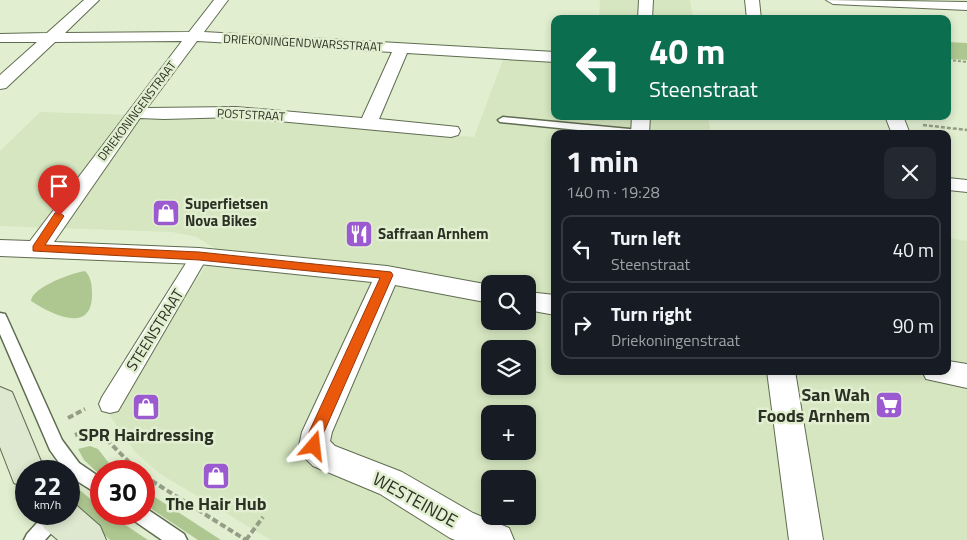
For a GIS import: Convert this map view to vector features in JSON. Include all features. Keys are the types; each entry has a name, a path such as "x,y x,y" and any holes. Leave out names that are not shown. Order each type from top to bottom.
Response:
{"main road":[{"path":"0,402 23,460"},
{"path":"70,525 86,540"}],"street":[{"path":"0,84 92,0"},
{"name":"DRIEKONINGENSTRAAT","path":"37,249 135,112 221,0"},
{"path":"645,15 646,0"},
{"path":"752,0 754,15"},
{"path":"833,0 967,6"},
{"path":"833,0 841,12"},
{"name":"DRIEKONINGENDWARSSTRAAT","path":"0,38 194,36 551,57"},
{"path":"368,124 401,48"},
{"name":"POSTSTRAAT","path":"135,112 164,114 236,112 452,131"},
{"path":"951,184 967,186"},
{"path":"0,248 199,256 387,275 481,292"},
{"path":"0,260 37,249"},
{"name":"STEENSTRAAT","path":"110,404 199,256"},
{"name":"WESTEINDE","path":"387,275 317,432 314,446 324,456 392,483 462,526 497,540"},
{"path":"536,301 551,304"},
{"path":"951,373 967,376"},
{"path":"782,375 806,540"}],"lane":[{"path":"503,120 608,130"},
{"path":"0,318 56,446 73,468 90,480"},
{"path":"33,540 47,525"},
{"path":"155,525 178,540"}],"path":[{"path":"951,60 967,62"},
{"path":"897,124 967,130"},
{"path":"92,429 100,433 127,460"},
{"path":"155,483 246,540 263,517"}],"shaded area":[{"path":"600,0 690,0 692,15 599,15"},
{"path":"951,42 967,43 967,60 951,59"},
{"path":"507,49 551,51 551,120 709,120 710,130 551,130 551,375 951,375 951,238 967,241 967,540 271,540 160,474 155,470 155,460 144,460 135,452 110,416 216,249 197,237 172,232 0,226 0,151 40,112 227,118 474,137"},
{"path":"85,271 89,276 92,287 90,306 86,314 78,318 59,316 31,301 33,296 45,286 62,278"},
{"path":"90,446 98,449 106,460 90,460 90,466 84,460 78,449"},
{"path":"80,490 90,499 90,521 80,510"},
{"path":"155,497 221,540 198,540 155,511"},
{"path":"94,525 126,525 148,540 110,540"}],"place":[{"name":"Superfietsen Nova Bikes","path":"166,213"},
{"name":"Saffraan Arnhem","path":"359,234"},
{"name":"San Wah Foods Arnhem","path":"889,405"},
{"name":"SPR Hairdressing","path":"146,407"},
{"name":"The Hair Hub","path":"216,476"}],"route":[{"path":"59,216 37,249 199,256 387,275 317,432 314,446"}]}
